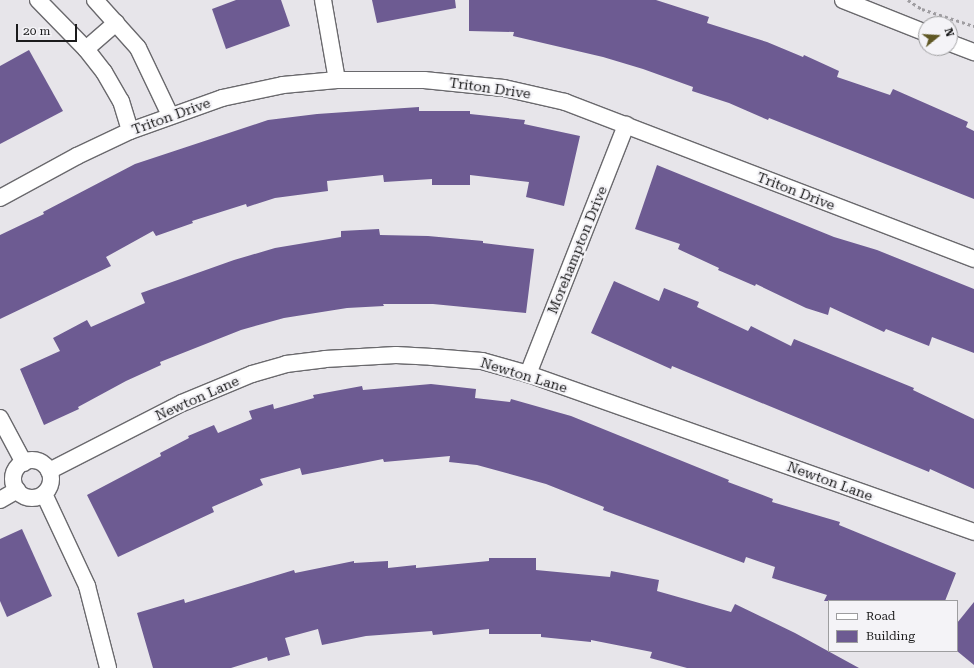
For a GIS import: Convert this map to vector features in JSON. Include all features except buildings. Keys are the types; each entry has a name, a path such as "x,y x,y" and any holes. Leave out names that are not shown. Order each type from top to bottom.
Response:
{"street":[{"path":"38,0 86,49 104,72 121,101 130,130"},
{"path":"95,0 138,48 149,68 170,115"},
{"path":"323,0 337,80"},
{"path":"843,0 918,30"},
{"path":"86,49 116,23"},
{"path":"958,46 974,52"},
{"name":"Triton Drive","path":"0,198 77,156 130,130 170,115 255,90 337,80 424,80 504,88 565,102 974,259"},
{"name":"Morehampton Drive","path":"528,374 626,126"},
{"name":"Newton Lane","path":"49,471 219,386 286,364 344,357 396,355 482,361 528,374 974,532"},
{"path":"0,418 24,463"},
{"path":"36,461 49,471 51,481 44,494 26,497 17,490 14,484 15,472 24,463 36,461"},
{"path":"0,500 17,490"},
{"path":"44,494 87,586 108,668"}],"path":[{"path":"908,0 922,9 974,26"}]}
